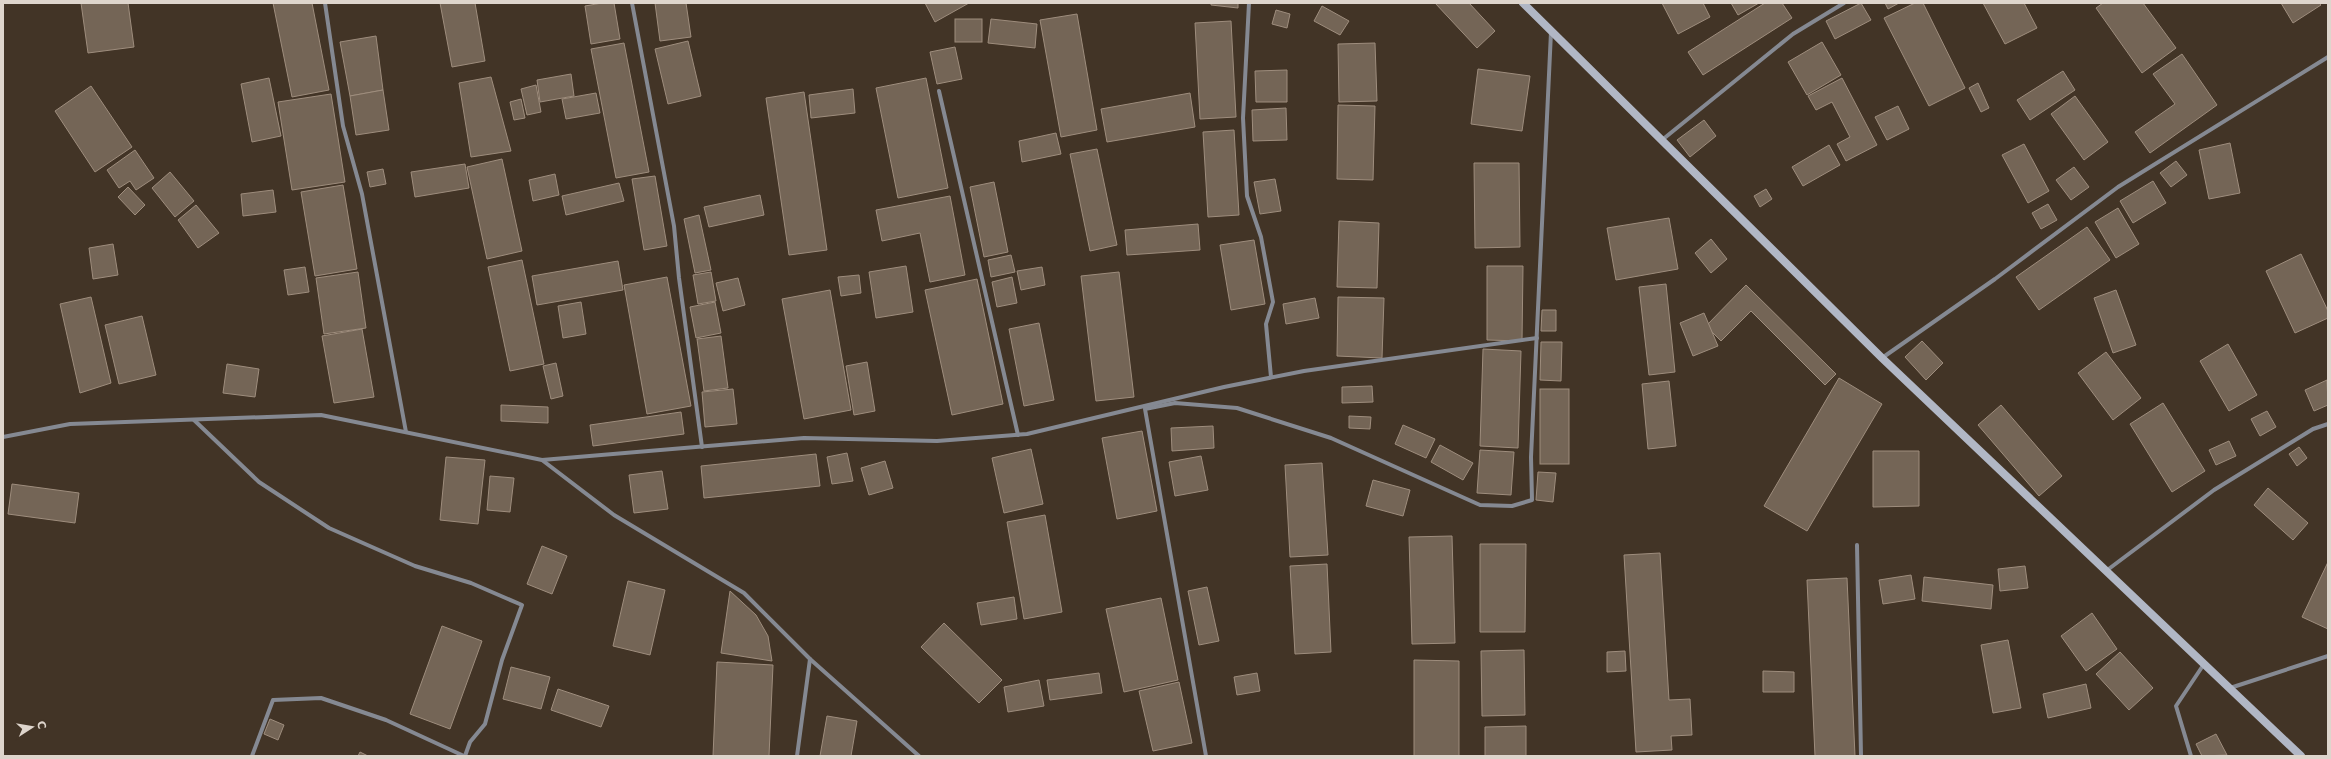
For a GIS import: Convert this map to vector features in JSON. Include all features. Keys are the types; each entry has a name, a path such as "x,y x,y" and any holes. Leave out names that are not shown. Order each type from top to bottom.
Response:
{"street":[{"path":"325,3 343,126 362,194 406,432"},
{"path":"632,3 674,226 679,278 702,447"},
{"path":"1249,3 1244,118 1247,196 1261,237 1273,302 1266,324 1271,377"},
{"path":"1523,3 1882,358 2301,756"},
{"path":"1662,140 1794,34 1844,3"},
{"path":"1206,756 1145,409 1175,403 1237,408 1331,438 1480,505 1512,506 1532,500 1531,457 1551,30"},
{"path":"1882,358 1994,279 2118,188 2328,58"},
{"path":"939,91 1018,435"},
{"path":"3,437 70,424 322,415 542,460 804,438 937,441 1018,435 1271,377 1537,338"},
{"path":"194,420 259,482 329,528 415,566 471,582 522,605 502,660 485,724 470,742 465,756 386,720 321,698 272,700 252,756"},
{"path":"2106,572 2214,490 2313,429 2328,424"},
{"path":"542,460 614,514 744,593 810,658 919,756"},
{"path":"1857,545 1862,756"},
{"path":"2229,688 2328,656"},
{"path":"796,756 810,658"},
{"path":"2191,756 2176,706 2204,664"}],"building":[{"path":"81,3 128,3 134,47 88,53"},
{"path":"273,3 312,3 329,90 292,97"},
{"path":"440,3 475,3 485,61 452,67"},
{"path":"602,3 614,3 620,39 591,44 585,6"},
{"path":"655,3 686,3 691,37 660,41"},
{"path":"925,3 969,3 935,22"},
{"path":"1211,3 1238,3 1238,8 1211,5"},
{"path":"1435,3 1469,3 1495,31 1477,48"},
{"path":"1662,3 1703,3 1710,17 1678,34"},
{"path":"1731,3 1759,3 1738,15"},
{"path":"1765,3 1782,3 1792,18 1703,75 1688,52"},
{"path":"1861,3 1871,20 1835,39 1826,21"},
{"path":"1885,3 1899,3 1888,9"},
{"path":"1915,3 1923,3 1965,88 1929,106 1884,18"},
{"path":"1983,3 2024,3 2037,28 2005,44"},
{"path":"2103,3 2143,3 2176,48 2142,73 2096,8"},
{"path":"2281,3 2319,3 2321,5 2293,23"},
{"path":"1322,6 1349,21 1340,35 1314,21"},
{"path":"1276,10 1290,14 1287,28 1272,24"},
{"path":"1077,14 1097,130 1061,137 1040,20"},
{"path":"955,19 982,19 982,42 955,42"},
{"path":"991,19 1037,24 1035,48 988,43"},
{"path":"1231,21 1236,117 1200,119 1195,23"},
{"path":"376,36 383,90 350,96 340,42"},
{"path":"688,41 701,96 668,104 655,49"},
{"path":"1822,42 1841,75 1807,95 1788,62"},
{"path":"624,43 649,172 616,178 591,49"},
{"path":"1375,43 1377,101 1339,102 1338,44"},
{"path":"955,47 962,79 937,84 930,52"},
{"path":"2182,54 2217,105 2150,153 2135,132 2175,104 2153,74"},
{"path":"1478,69 1530,76 1522,131 1471,124"},
{"path":"1287,70 1287,102 1256,102 1255,71"},
{"path":"2063,71 2075,90 2030,120 2017,100"},
{"path":"571,74 574,96 540,102 537,80"},
{"path":"491,77 511,151 471,157 459,83"},
{"path":"269,78 281,136 252,142 241,84"},
{"path":"926,78 948,188 898,198 876,88"},
{"path":"1842,78 1877,145 1846,161 1837,144 1850,137 1832,102 1816,110 1808,96"},
{"path":"1978,83 1989,108 1981,112 1969,88"},
{"path":"536,85 541,112 527,115 521,89"},
{"path":"91,86 132,147 95,172 55,111"},
{"path":"853,89 855,113 811,118 809,95"},
{"path":"383,90 389,130 356,135 350,96"},
{"path":"804,92 827,250 789,255 766,98"},
{"path":"596,93 600,113 566,119 562,99"},
{"path":"1190,93 1195,127 1107,142 1101,109"},
{"path":"331,94 345,182 292,190 278,102"},
{"path":"2075,96 2108,142 2084,160 2051,114"},
{"path":"521,99 525,118 514,120 510,102"},
{"path":"1338,105 1375,106 1373,180 1337,179"},
{"path":"1898,106 1909,129 1887,140 1875,117"},
{"path":"1286,108 1287,140 1253,141 1252,110"},
{"path":"1704,120 1716,136 1690,157 1677,140"},
{"path":"1234,130 1239,215 1208,217 1203,132"},
{"path":"1056,133 1061,154 1022,162 1019,141"},
{"path":"2230,143 2240,193 2209,199 2199,150"},
{"path":"2024,144 2049,191 2028,203 2002,155"},
{"path":"1829,145 1840,165 1803,186 1792,167"},
{"path":"1097,149 1117,245 1090,251 1070,154"},
{"path":"135,150 154,178 136,190 130,181 119,188 107,170"},
{"path":"502,159 522,251 487,259 467,167"},
{"path":"2176,161 2187,175 2171,187 2160,173"},
{"path":"1474,163 1519,163 1520,247 1475,248"},
{"path":"465,164 469,188 415,197 411,172"},
{"path":"2074,167 2089,187 2071,200 2056,180"},
{"path":"383,169 386,184 370,187 367,172"},
{"path":"170,172 194,201 175,217 152,188"},
{"path":"555,174 559,195 533,201 529,180"},
{"path":"655,176 667,246 644,250 632,179"},
{"path":"1275,179 1281,211 1260,214 1254,182"},
{"path":"2153,181 2166,203 2133,223 2120,201"},
{"path":"994,182 1008,252 984,257 970,187"},
{"path":"619,183 624,201 566,215 562,196"},
{"path":"343,185 357,269 315,276 301,192"},
{"path":"128,187 145,205 135,215 118,197"},
{"path":"1766,189 1772,199 1760,207 1754,196"},
{"path":"273,190 276,212 243,216 241,194"},
{"path":"760,195 764,215 709,227 704,207"},
{"path":"950,196 965,275 930,282 920,233 882,241 876,210"},
{"path":"2048,204 2057,220 2041,229 2032,213"},
{"path":"196,205 219,233 198,248 178,220"},
{"path":"2118,208 2139,244 2116,258 2095,222"},
{"path":"699,215 711,270 695,273 684,219"},
{"path":"1669,218 1678,269 1616,280 1607,228"},
{"path":"1339,221 1379,223 1377,288 1337,287"},
{"path":"1198,224 1200,250 1127,255 1125,230"},
{"path":"2087,227 2110,260 2039,310 2016,277"},
{"path":"1711,239 1727,259 1711,273 1695,253"},
{"path":"1254,240 1265,304 1231,310 1220,245"},
{"path":"113,244 118,275 93,279 89,248"},
{"path":"2301,254 2328,311 2328,318 2295,333 2266,271"},
{"path":"1011,255 1015,272 991,277 988,260"},
{"path":"522,260 544,364 510,371 488,267"},
{"path":"618,261 623,290 537,305 532,276"},
{"path":"906,266 913,312 876,318 869,272"},
{"path":"1487,266 1523,266 1522,341 1487,340"},
{"path":"305,267 309,292 288,295 284,270"},
{"path":"1042,267 1045,285 1021,290 1017,271"},
{"path":"358,272 366,328 324,334 316,278"},
{"path":"711,272 716,301 698,304 693,275"},
{"path":"1119,272 1134,397 1096,401 1081,276"},
{"path":"859,275 861,293 841,296 838,277"},
{"path":"667,277 691,406 647,414 624,285"},
{"path":"1012,277 1017,303 997,307 992,282"},
{"path":"738,278 745,305 723,311 716,283"},
{"path":"977,279 1003,404 952,415 925,290"},
{"path":"1666,284 1675,372 1649,375 1639,287"},
{"path":"1746,285 1836,374 1825,385 1751,311 1721,341 1706,326"},
{"path":"830,290 851,410 804,419 782,299"},
{"path":"2116,290 2136,345 2113,353 2094,298"},
{"path":"91,297 111,383 80,393 60,304"},
{"path":"1338,297 1384,298 1382,358 1337,356"},
{"path":"1315,298 1319,318 1286,324 1283,304"},
{"path":"581,302 586,334 563,338 558,306"},
{"path":"715,302 721,333 696,338 690,307"},
{"path":"1542,310 1556,310 1556,331 1541,331"},
{"path":"1704,313 1718,346 1693,356 1680,323"},
{"path":"142,316 156,375 119,384 105,325"},
{"path":"1039,323 1054,400 1024,406 1009,329"},
{"path":"362,329 374,397 334,403 322,336"},
{"path":"721,336 728,388 704,391 697,339"},
{"path":"1922,341 1943,363 1926,380 1905,357"},
{"path":"1541,342 1562,342 1561,381 1540,380"},
{"path":"2228,344 2257,395 2229,411 2200,361"},
{"path":"1483,349 1521,351 1518,448 1480,446"},
{"path":"2106,352 2141,398 2113,420 2078,373"},
{"path":"867,362 875,411 854,415 846,366"},
{"path":"556,363 563,396 551,399 543,366"},
{"path":"227,364 259,369 255,397 223,393"},
{"path":"1839,378 1882,404 1807,531 1764,506"},
{"path":"2327,380 2328,405 2314,411 2305,390"},
{"path":"1669,381 1676,446 1648,449 1642,384"},
{"path":"1372,386 1373,402 1342,403 1342,387"},
{"path":"733,389 737,424 705,427 702,392"},
{"path":"1540,389 1569,389 1569,464 1540,464"},
{"path":"2163,403 2205,471 2172,492 2130,424"},
{"path":"501,405 548,407 548,423 501,421"},
{"path":"2001,405 2062,476 2039,496 1978,425"},
{"path":"2267,411 2276,427 2260,436 2251,419"},
{"path":"681,412 684,434 593,446 590,425"},
{"path":"1349,416 1371,417 1370,429 1349,428"},
{"path":"1403,425 1435,439 1426,458 1395,444"},
{"path":"1213,426 1214,448 1172,451 1171,428"},
{"path":"1142,431 1157,511 1117,519 1102,438"},
{"path":"2229,441 2236,456 2216,465 2209,450"},
{"path":"1440,445 1473,463 1463,480 1431,462"},
{"path":"2299,447 2307,458 2297,466 2289,454"},
{"path":"1031,449 1043,504 1004,513 992,458"},
{"path":"1480,450 1514,452 1511,495 1477,493"},
{"path":"1873,451 1919,451 1919,506 1873,507"},
{"path":"847,453 853,481 832,484 827,457"},
{"path":"816,454 820,486 704,498 701,466"},
{"path":"1201,456 1208,490 1175,496 1169,462"},
{"path":"446,457 485,460 478,524 440,520"},
{"path":"885,461 893,488 869,495 861,468"},
{"path":"1322,463 1328,555 1290,557 1285,465"},
{"path":"662,471 668,509 634,513 629,475"},
{"path":"1538,472 1556,473 1553,502 1536,500"},
{"path":"490,476 514,478 510,512 487,510"},
{"path":"1373,480 1410,490 1403,516 1366,506"},
{"path":"12,484 79,493 75,523 8,514"},
{"path":"2268,488 2308,523 2293,540 2254,505"},
{"path":"1045,515 1062,612 1024,619 1007,522"},
{"path":"1452,536 1455,643 1412,644 1409,537"},
{"path":"1480,544 1526,544 1525,632 1480,632"},
{"path":"542,546 567,556 552,594 527,584"},
{"path":"1660,553 1669,700 1690,699 1692,735 1671,736 1672,750 1636,752 1624,555"},
{"path":"2328,562 2328,629 2302,617"},
{"path":"1327,564 1331,652 1295,654 1290,566"},
{"path":"2025,566 2028,588 2000,591 1998,569"},
{"path":"1911,575 1915,599 1883,604 1879,580"},
{"path":"1924,577 1993,585 1991,609 1922,601"},
{"path":"1847,578 1855,756 1815,756 1807,580"},
{"path":"628,581 665,590 650,655 613,646"},
{"path":"1207,587 1219,641 1199,645 1188,591"},
{"path":"730,591 756,615 768,636 772,661 721,653"},
{"path":"1014,597 1017,619 981,625 977,603"},
{"path":"1161,598 1178,680 1124,692 1106,609"},
{"path":"2092,613 2117,649 2086,671 2061,636"},
{"path":"944,623 1002,680 979,703 921,647"},
{"path":"442,626 482,641 450,729 410,714"},
{"path":"2008,640 2021,708 1993,713 1981,645"},
{"path":"1524,650 1525,715 1482,716 1481,651"},
{"path":"1625,651 1626,671 1607,672 1607,652"},
{"path":"2120,652 2153,688 2129,710 2096,674"},
{"path":"1414,660 1459,661 1459,756 1414,756"},
{"path":"717,662 773,665 769,756 713,756"},
{"path":"511,667 550,677 541,709 503,699"},
{"path":"1763,671 1794,672 1794,692 1763,692"},
{"path":"1099,673 1102,693 1050,700 1047,680"},
{"path":"1257,673 1260,691 1237,695 1234,677"},
{"path":"1039,680 1044,706 1008,712 1004,687"},
{"path":"1179,682 1192,743 1153,751 1139,691"},
{"path":"2086,684 2091,708 2048,718 2043,694"},
{"path":"558,689 609,706 601,727 551,710"},
{"path":"827,716 857,721 851,756 820,756"},
{"path":"270,719 284,725 278,740 264,734"},
{"path":"1526,726 1526,756 1485,756 1485,727"},
{"path":"2216,734 2227,755 2202,756 2196,744"},
{"path":"360,752 368,756 358,756"}]}
